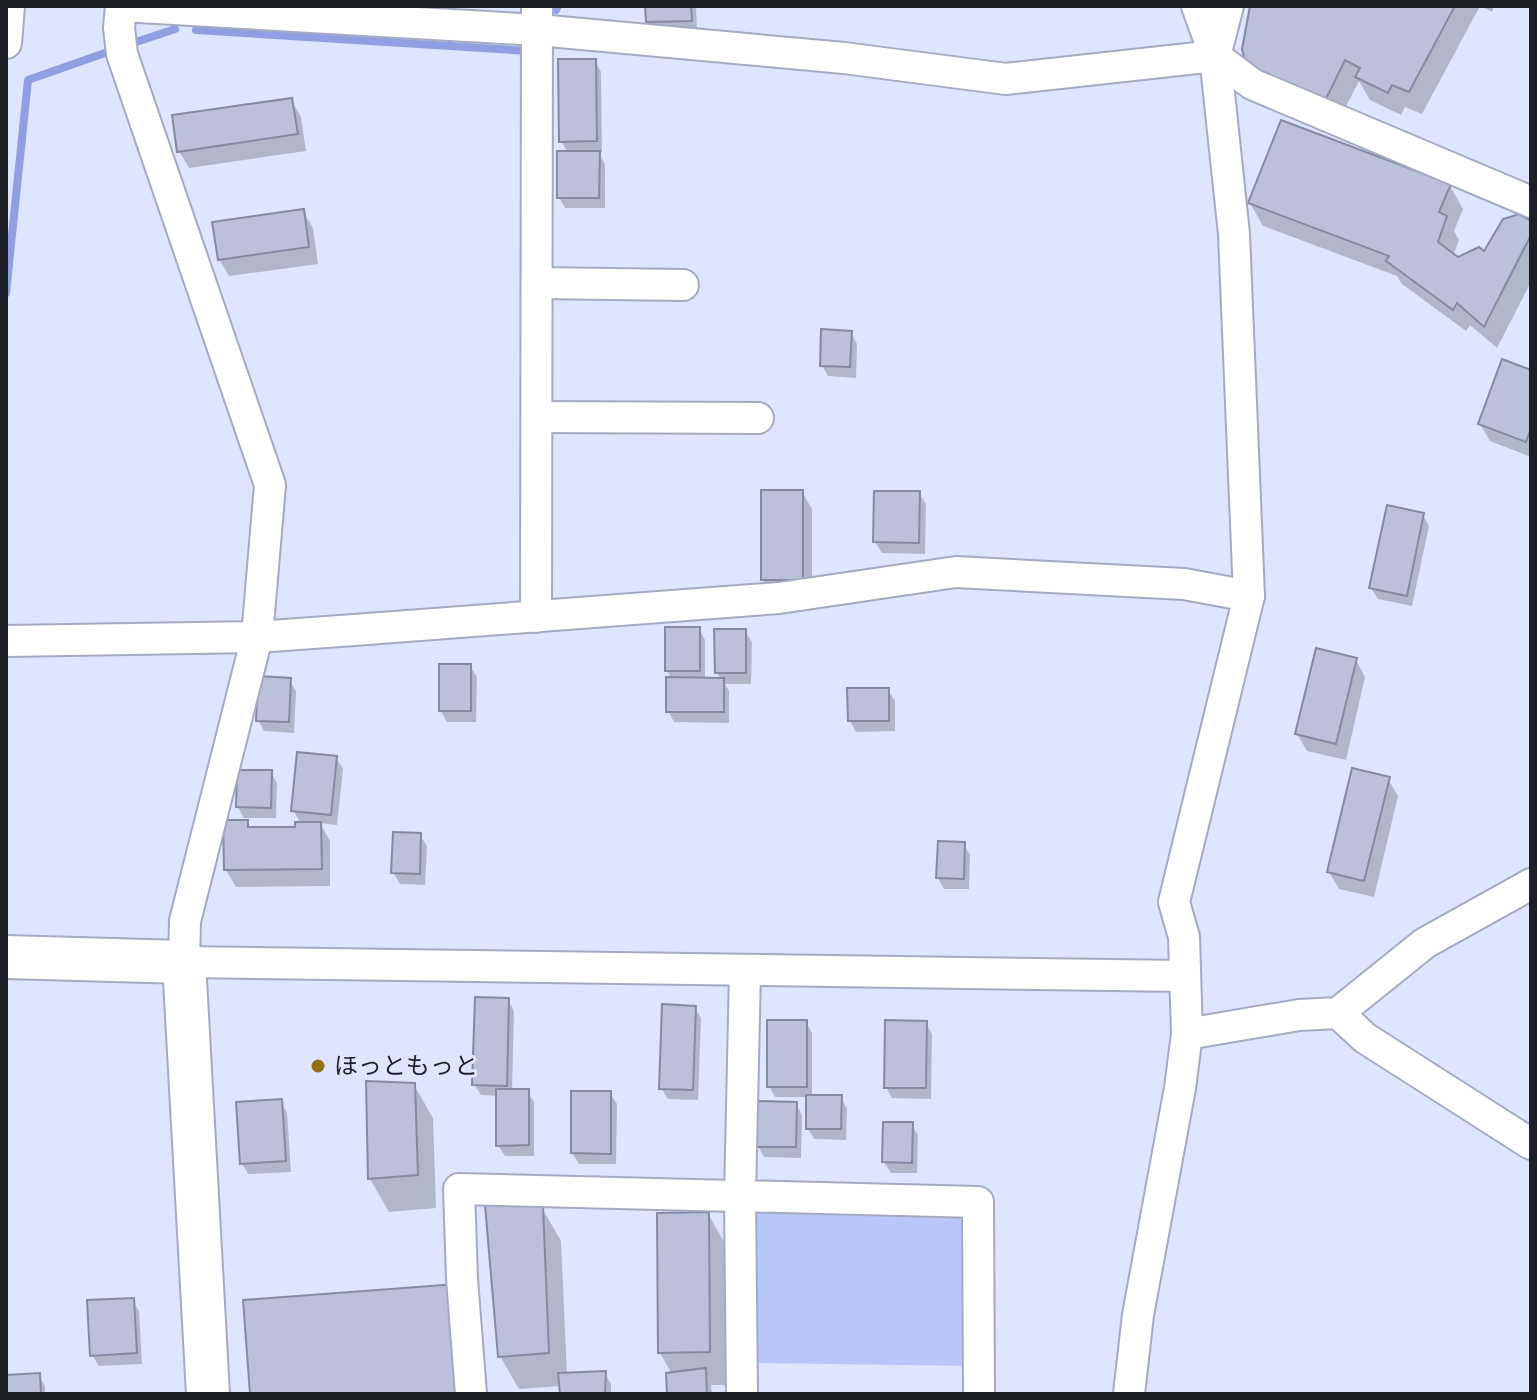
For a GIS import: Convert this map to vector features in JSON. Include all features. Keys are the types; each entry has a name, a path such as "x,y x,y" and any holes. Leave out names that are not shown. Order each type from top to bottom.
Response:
{"street":[{"path":"6,43 9,6"},
{"path":"208,1394 184,962 185,921 257,637 270,485 122,54 119,28 122,6 538,18 1006,79 1215,56 1252,84 1531,202"},
{"path":"1129,1394 1138,1315 1187,1034 1184,937 1174,902 1249,596 1234,234 1215,56 1197,6"},
{"path":"1215,56 1228,6"},
{"path":"536,617 538,18"},
{"path":"537,283 683,285"},
{"path":"537,417 758,418"},
{"path":"6,641 257,637 536,617 779,598 956,572 1184,584 1249,596"},
{"path":"1187,1034 1299,1015 1338,1013 1425,943 1531,884"},
{"path":"6,957 1185,976"},
{"path":"742,1394 740,1197 745,971"},
{"path":"1338,1013 1365,1038 1531,1144"},
{"path":"471,1394 459,1189 978,1202 979,1394"}],"shaded area":[{"path":"753,1208 973,1217 972,1366 758,1363"}],"building":[{"path":"645,6 691,6 692,21 646,22"},
{"path":"1250,6 1455,6 1409,92 1392,85 1388,93 1355,77 1360,68 1345,60 1326,99 1248,74 1242,49"},
{"path":"558,59 596,59 597,141 559,142"},
{"path":"292,98 298,134 177,152 172,115"},
{"path":"1281,120 1451,184 1439,212 1447,216 1438,242 1458,257 1479,247 1484,251 1503,219 1519,214 1531,221 1531,235 1484,327 1457,303 1453,310 1386,261 1389,256 1248,203"},
{"path":"557,151 600,151 599,198 557,198"},
{"path":"304,209 309,247 218,260 212,222"},
{"path":"821,329 852,331 850,367 820,366"},
{"path":"1502,359 1531,370 1531,428 1526,442 1478,424"},
{"path":"761,490 803,490 803,580 761,580"},
{"path":"874,491 920,491 919,543 873,542"},
{"path":"1387,505 1424,513 1407,596 1369,588"},
{"path":"665,627 700,627 700,671 665,671"},
{"path":"714,629 746,629 746,673 715,673"},
{"path":"1316,648 1357,658 1336,744 1295,734"},
{"path":"439,664 471,664 471,711 439,711"},
{"path":"258,676 291,678 289,722 256,721"},
{"path":"666,677 724,678 724,712 666,712"},
{"path":"847,688 889,688 889,721 848,721"},
{"path":"297,752 337,756 331,815 291,811"},
{"path":"1352,768 1390,777 1364,881 1327,872"},
{"path":"237,770 272,770 271,808 236,807"},
{"path":"223,820 248,820 248,827 295,827 295,822 321,822 322,869 224,870"},
{"path":"393,832 421,833 420,874 391,873"},
{"path":"938,841 965,842 964,879 936,878"},
{"path":"475,997 509,998 507,1086 472,1085"},
{"path":"662,1004 696,1006 693,1090 659,1089"},
{"path":"767,1020 807,1020 807,1087 767,1087"},
{"path":"885,1020 927,1021 926,1088 884,1088"},
{"path":"366,1081 415,1083 418,1175 368,1179"},
{"path":"496,1089 529,1089 529,1145 496,1146"},
{"path":"571,1091 611,1091 611,1154 571,1153"},
{"path":"806,1095 842,1095 841,1129 806,1129"},
{"path":"282,1099 286,1161 240,1164 236,1102"},
{"path":"757,1101 797,1102 796,1147 756,1147"},
{"path":"883,1122 913,1122 912,1163 882,1162"},
{"path":"485,1205 543,1206 549,1353 498,1357"},
{"path":"709,1212 710,1352 658,1353 657,1213"},
{"path":"456,1284 461,1394 250,1394 243,1300"},
{"path":"134,1298 137,1353 90,1356 87,1300"},
{"path":"706,1368 707,1394 667,1394 666,1373"},
{"path":"606,1371 605,1394 560,1394 558,1373"},
{"path":"40,1373 41,1394 6,1394 6,1375"}],"waterway":[{"path":"556,10 558,6"},
{"path":"133,43 175,29"},
{"path":"196,30 529,51"},
{"path":"6,293 28,80 105,53"}],"place":[{"name":"ほっともっと","path":"318,1066"}]}
